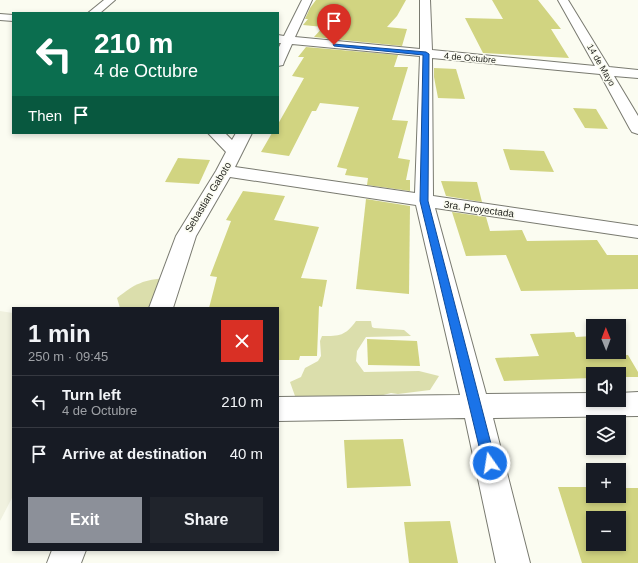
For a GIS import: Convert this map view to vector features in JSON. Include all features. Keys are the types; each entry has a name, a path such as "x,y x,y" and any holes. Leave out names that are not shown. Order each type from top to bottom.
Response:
{"street":[{"path":"94,12 110,0"},
{"path":"279,58 283,40 307,0"},
{"path":"425,0 426,54 424,201 476,406 513,563"},
{"name":"14 de Mayo","path":"564,0 638,129"},
{"path":"0,18 12,18"},
{"name":"4 de Octubre","path":"283,40 638,74"},
{"path":"217,134 235,152"},
{"name":"Sebastian Gaboto","path":"161,307 186,236 225,171 244,134"},
{"name":"3ra. Proyectada","path":"225,171 638,232"},
{"path":"279,409 638,404"},
{"path":"64,563 69,551"}],"shaded area":[{"path":"0,311 12,313 12,498 0,521"}],"green space":[{"path":"167,278 158,307 120,307 117,298 140,283"},
{"path":"356,321 371,321 372,327 374,328 404,330 411,336 366,337 357,351 356,361 364,372 419,371 439,376 430,390 398,394 391,393 360,401 323,402 295,396 290,382 301,377 305,368 318,361 321,356 320,341 322,336 342,334 349,330"}],"building":[{"path":"316,0 406,0 397,16 387,27 407,29 402,46 314,37 323,27 303,25 308,19 305,19"},
{"path":"492,0 538,0 561,29 551,29 569,58 483,53 465,18 503,19"},
{"path":"306,47 398,55 394,67 408,67 392,120 408,121 398,158 410,160 406,180 410,180 410,191 367,185 368,178 345,175 347,169 337,167 359,107 320,103 316,111 312,111 289,156 261,152 271,134 279,134 279,122 304,78 292,76 304,57 298,57"},
{"path":"434,68 456,69 465,99 438,98"},
{"path":"573,108 596,109 608,129 585,128"},
{"path":"503,149 544,151 554,172 510,170"},
{"path":"178,158 210,160 199,184 165,182"},
{"path":"441,181 477,182 482,202 446,196"},
{"path":"243,191 285,196 274,220 319,227 301,278 327,280 322,307 319,306 317,356 300,356 299,360 279,360 279,307 209,307 217,277 210,276 231,221 226,220"},
{"path":"366,199 410,206 409,294 356,289"},
{"path":"452,212 486,217 490,231 522,230 527,241 597,240 607,255 638,255 638,289 521,291 506,255 466,256"},
{"path":"574,332 576,337 586,336 586,359 626,359 626,355 628,355 638,372 638,377 626,377 626,367 586,367 586,378 504,381 495,358 539,356 530,334"},
{"path":"367,339 417,341 420,366 368,365"},
{"path":"403,439 411,486 347,488 344,440"},
{"path":"558,487 586,487 586,503 626,503 626,488 638,488 638,563 582,563"},
{"path":"450,521 458,563 409,563 404,522"}],"route":[{"path":"334,45 426,54 424,201 490,463"}]}
